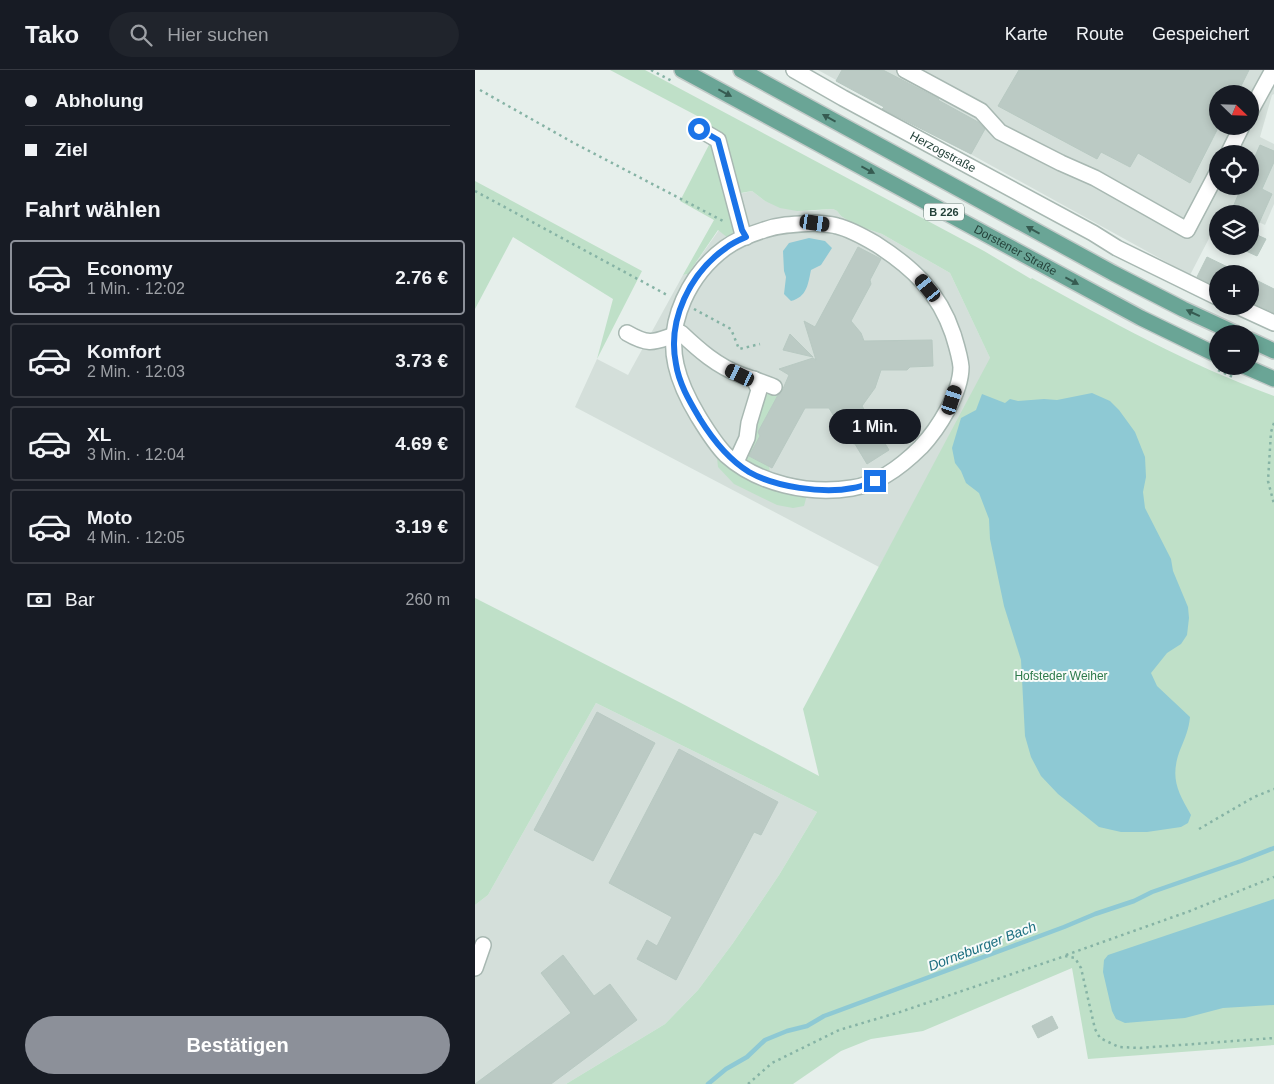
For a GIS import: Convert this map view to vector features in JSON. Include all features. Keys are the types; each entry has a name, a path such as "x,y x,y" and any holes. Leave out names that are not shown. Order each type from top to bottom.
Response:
{"main road":[{"name":"Dorstener Straße","path":"682,70 1141,318 1209,351"},
{"name":"B 226","path":"741,70 1113,273 1218,325"},
{"path":"1259,344 1274,350"},
{"path":"1259,372 1274,379"}],"street":[{"name":"Herzogstraße","path":"794,70 843,98 1097,228 1117,248 1209,293"},
{"path":"905,70 981,112 1000,132 1095,178 1187,230 1209,187"},
{"path":"1259,96 1273,70"},
{"path":"699,129 718,140 744,234"},
{"path":"815,223 838,226 863,237 900,259 937,299 953,333 961,368 952,400 930,438 909,459 875,481 853,488 832,490 804,488 771,481 749,472 725,454 707,431 692,406 680,379 675,363 673,346 681,302 706,266 725,248 744,234 789,224 815,223"},
{"path":"1257,315 1274,323"},
{"path":"627,333 641,341 654,342 681,333 701,352 721,365 740,375 774,387"},
{"path":"736,462 747,438 749,423 759,390 754,379"},
{"path":"475,968 483,944"}],"path":[{"path":"480,90 572,142 744,234"},
{"path":"475,191 731,329 739,349 760,344"},
{"path":"1274,423 1271,432 1268,481 1274,504"},
{"path":"1199,829 1254,797 1274,789"},
{"path":"748,1084 772,1063 839,1030 900,1012 1065,956 1274,877"},
{"path":"1065,956 1075,958 1081,968 1095,1029 1100,1038 1119,1047 1140,1048 1274,1038"}],"shaded area":[{"path":"818,70 1274,70 1274,94 1272,95 1260,137 1274,144 1274,204 1265,225 1259,222 1259,205 1209,205 1209,238 1190,275"},
{"path":"752,191 765,201 810,211 833,209 855,225 882,234 950,273 991,360 879,567 575,407 597,359 628,375 683,275 688,274 719,230 730,196"},
{"path":"596,703 817,812 779,875 733,943 698,990 665,1024 566,1084 475,1084 475,905 488,895"}],"green space":[{"name":"Hofsteder Weiher","path":"610,70 645,70 984,251 1031,279 1209,370 1209,375 1221,375 1274,396 1274,1045 1088,1059 1072,968 923,1031 871,1039 841,1051 793,1084 566,1084 665,1024 698,990 733,943 779,875 817,812 596,703 488,895 475,905 475,598 819,776 803,709 990,358 950,273 882,234 855,225 833,209 797,211 780,208 765,201 752,191 730,195 740,226 728,238 718,230 688,274 683,275 714,220 680,201 712,139 703,119"},
{"path":"475,181 642,271 597,359 613,299 513,237 475,309"},
{"path":"767,389 778,395 758,432 760,436 749,456 769,466 770,474 807,495 804,506 793,508 777,505 734,484 718,467 717,458 721,455 732,466"}],"water":[{"path":"809,238 825,241 832,248 821,265 811,270 804,293 791,301 784,294 786,277 783,251 789,243"},
{"name":"Hofsteder Weiher","path":"1092,393 1110,401 1135,432 1145,457 1146,477 1143,492 1145,508 1171,559 1173,571 1188,607 1187,635 1181,644 1167,653 1151,673 1157,686 1190,717 1188,730 1177,760 1175,776 1182,799 1191,815 1188,823 1181,827 1147,832 1121,832 1099,827 1058,794 1041,776 1031,757 1025,736 1021,660 1004,606 990,539 989,519 979,493 966,483 955,463 952,448 961,418 976,410 982,394 1005,403 1010,399 1018,401 1057,400"},
{"path":"1274,899 1274,1005 1223,1008 1185,1018 1125,1023 1116,1019 1112,1011 1103,972 1104,960 1108,955"}],"building":[{"path":"842,70 883,70 939,99 978,122 985,129 971,154 882,109 884,107 836,81"},
{"path":"1019,70 1249,70 1242,85 1209,85 1209,135 1214,135 1190,183 1138,153 1130,167 1101,152 1097,159 998,106"},
{"path":"1260,145 1274,151 1274,162 1262,189 1272,194 1259,223 1259,205 1234,205 1238,195 1259,195"},
{"path":"1259,236 1266,239 1259,252"},
{"path":"858,247 881,259 870,280 871,284 851,321 861,333 864,341 932,340 933,366 910,367 907,370 881,370 875,388 862,406 889,450 867,464 855,444 850,443 829,408 805,408 772,468 749,456 760,436 758,432 789,375 779,369 813,358 816,360 804,321 815,327"},
{"path":"1207,257 1223,265 1209,265 1209,283 1197,277"},
{"path":"1259,282 1274,289 1274,313 1259,306"},
{"path":"790,334 813,357 783,350"},
{"path":"597,712 655,743 593,861 534,830"},
{"path":"679,749 778,802 761,835 754,832 676,980 637,959 647,940 657,946 672,917 609,883"},
{"path":"563,955 594,996 610,984 637,1020 551,1084 475,1084 571,1013 541,973"},
{"path":"1052,1016 1058,1028 1038,1038 1032,1026"}],"waterway":[{"name":"Dorneburger Bach","path":"708,1084 726,1069 747,1057 765,1040 787,1031 807,1026 824,1016 1134,901 1152,892 1274,848"}],"route":[{"path":"699,129 718,140 742,230 746,237 725,248 706,266 681,302 673,346 675,363 680,379 692,406 707,431 725,454 749,472 771,481 804,488 832,490 853,488 875,481"}]}
